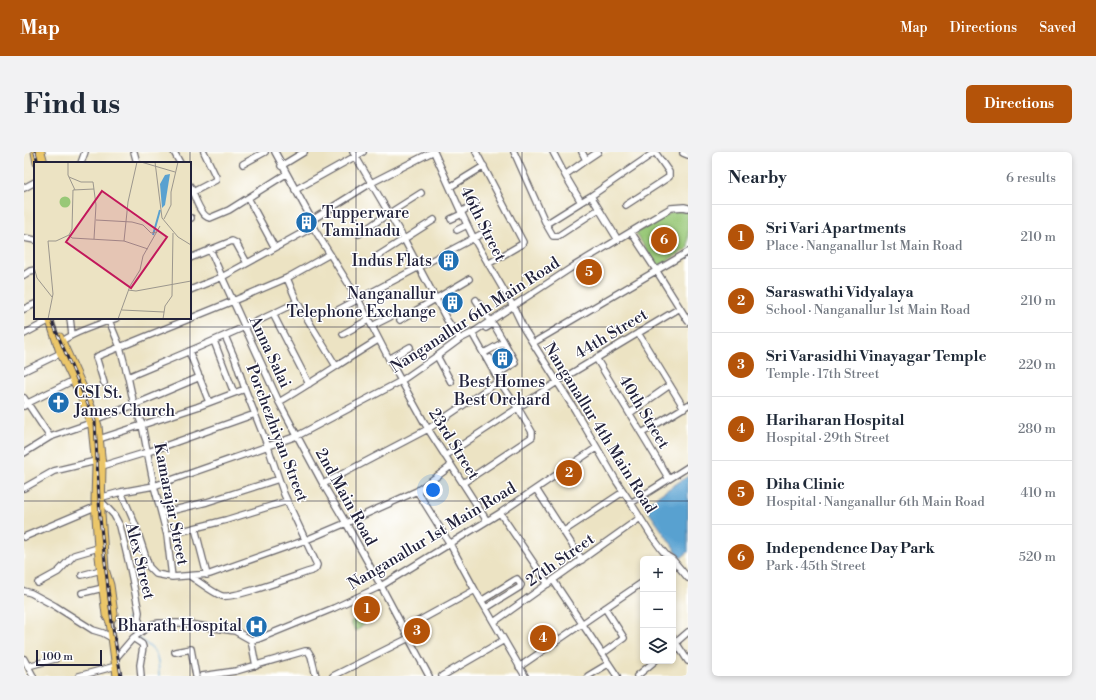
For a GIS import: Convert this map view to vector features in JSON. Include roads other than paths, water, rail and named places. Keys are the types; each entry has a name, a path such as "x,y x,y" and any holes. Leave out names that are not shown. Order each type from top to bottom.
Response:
{"main road":[{"path":"35,152 37,162"},
{"path":"41,152 44,162"},
{"path":"51,319 74,380 94,421 105,570 110,585 114,614 110,622"},
{"path":"60,346 86,394 99,439 102,466 100,499 95,507 98,548 106,615 110,622 117,676"}],"street":[{"path":"81,162 85,152"},
{"path":"134,152 137,162"},
{"path":"174,152 179,162"},
{"path":"193,192 216,180 204,152"},
{"path":"243,164 265,152"},
{"path":"191,290 222,277 313,227 312,220 274,152"},
{"path":"281,166 304,152"},
{"path":"296,190 354,154 363,152"},
{"path":"312,220 371,184 433,152"},
{"name":"46th Street","path":"433,152 474,239 513,306"},
{"path":"476,152 523,242 488,264"},
{"path":"514,152 546,224 553,236 558,236 599,209"},
{"path":"553,152 581,202"},
{"path":"582,152 586,160"},
{"path":"565,175 598,152"},
{"path":"546,224 655,152 669,172 669,177 626,205"},
{"path":"354,154 404,239 447,320 460,340"},
{"path":"450,187 484,166"},
{"path":"191,188 204,216 210,218 229,210 286,174"},
{"path":"24,188 34,183"},
{"path":"359,234 420,194"},
{"path":"590,196 618,240"},
{"path":"248,198 275,248"},
{"path":"451,219 476,203"},
{"name":"Nanganallur 6th Main Road","path":"100,499 121,492 154,486 297,436 401,381 460,340 474,333 574,266 671,208 688,208"},
{"path":"376,257 434,220"},
{"path":"457,230 467,225"},
{"name":"23rd Street","path":"313,227 358,300 378,340 428,428 487,521"},
{"path":"336,311 489,230"},
{"path":"631,232 688,322"},
{"path":"24,238 34,240"},
{"path":"191,258 229,241 234,241 247,264"},
{"name":"Anna Salai","path":"210,249 244,327 279,402 297,436"},
{"path":"533,343 688,252"},
{"path":"191,318 287,278 330,254"},
{"path":"24,275 34,270"},
{"path":"287,278 297,302 336,366"},
{"path":"400,320 469,279"},
{"path":"476,300 490,322"},
{"path":"128,377 214,341 297,302"},
{"path":"24,309 34,304"},
{"name":"Nanganallur 4th Main Road","path":"513,306 524,329 575,410 596,448 632,503 640,518 667,556"},
{"name":"44th Street","path":"446,456 557,382 680,308"},
{"path":"273,314 309,384"},
{"path":"372,326 390,317"},
{"path":"24,334 51,319"},
{"path":"70,319 72,335"},
{"path":"104,383 96,358 101,354 189,319"},
{"path":"24,371 60,346 72,335 108,320"},
{"name":"Kamarajar Street","path":"108,320 120,347 134,405 142,425 154,486 167,535 172,577"},
{"path":"343,334 368,320"},
{"path":"463,484 532,437 532,432 518,408 499,381 498,374 474,333 493,324 515,363 498,374"},
{"path":"638,333 670,385 686,407 642,433"},
{"name":"Porchezhiyan Street","path":"190,576 218,594 227,596 253,590 314,570 317,565 279,479 268,447 244,389 235,359 225,336"},
{"path":"279,402 378,340"},
{"path":"214,341 234,393"},
{"path":"485,353 504,342"},
{"path":"389,359 410,347"},
{"path":"189,351 209,402"},
{"path":"438,356 451,382"},
{"name":"40th Street","path":"596,358 669,479"},
{"path":"24,453 50,437 134,405 200,377"},
{"path":"50,437 25,402 74,380"},
{"path":"323,484 428,428 499,381"},
{"path":"630,413 670,385"},
{"path":"99,439 244,389"},
{"path":"102,466 148,452 255,414"},
{"name":"2nd Main Road","path":"297,436 381,586 428,676"},
{"name":"Nanganallur 1st Main Road","path":"251,640 258,639 308,619 381,586 487,521 596,448"},
{"path":"24,488 54,471 96,461"},
{"path":"121,492 135,524 149,567 156,574 172,577 190,576 210,574 306,540 417,491 451,466"},
{"path":"632,503 688,467"},
{"path":"162,514 207,502 279,479"},
{"path":"536,489 582,560"},
{"path":"417,491 450,544 525,676"},
{"path":"564,531 624,492"},
{"name":"Alex Street","path":"100,499 114,515 120,526 139,612 138,619 144,630"},
{"path":"167,535 288,501"},
{"path":"24,537 95,507"},
{"path":"500,512 548,584"},
{"name":"27th Street","path":"494,622 640,518"},
{"path":"195,528 207,574"},
{"path":"38,583 58,572 74,555 98,548"},
{"name":"Nanganallur 4th Main Road","path":"676,564 688,578"},
{"path":"82,575 101,570"},
{"path":"482,601 517,579 521,585 486,608"},
{"path":"553,580 617,676"},
{"path":"519,667 640,584"},
{"path":"82,593 103,588"},
{"path":"404,629 475,590"},
{"path":"24,591 31,593 55,606 94,630 111,635"},
{"path":"602,654 624,638 605,608"},
{"path":"79,676 116,662 135,637 153,624 159,623 182,623 235,631 251,640 256,666"},
{"path":"676,641 688,632"},
{"path":"135,637 143,647 140,665 141,676"},
{"path":"336,675 409,638"},
{"path":"442,676 504,640"},
{"path":"676,645 688,661"},
{"path":"175,652 191,649 196,676"},
{"path":"202,676 236,674 306,650 311,656 316,676"},
{"path":"24,659 33,676"},
{"path":"28,666 55,660"},
{"path":"588,676 608,664"},
{"path":"637,676 651,664"}],"water":[{"path":"688,476 688,552 681,558 644,505"}],"waterway":[{"path":"127,618 131,620 135,635"},
{"path":"137,637 148,645 155,653 158,662 159,676"}],"railway":[{"path":"35,152 38,162"},
{"path":"53,319 53,324 95,421 100,518 112,623 121,676"}],"place":[{"name":"Tupperware Tamilnadu","path":"306,222"},
{"name":"Independence Day Park","path":"664,240"},
{"name":"Indus Flats","path":"448,261"},
{"name":"Diha Clinic","path":"589,272"},
{"name":"Nanganallur Telephone Exchange","path":"452,303"},
{"name":"Best Homes Best Orchard","path":"502,358"},
{"name":"CSI St. James Church","path":"59,402"},
{"name":"Saraswathi Vidyalaya","path":"569,473"},
{"name":"Sri Vari Apartments","path":"367,609"},
{"name":"Bharath Hospital","path":"257,626"},
{"name":"Sri Varasidhi Vinayagar Temple","path":"417,631"},
{"name":"Hariharan Hospital","path":"543,638"}]}
